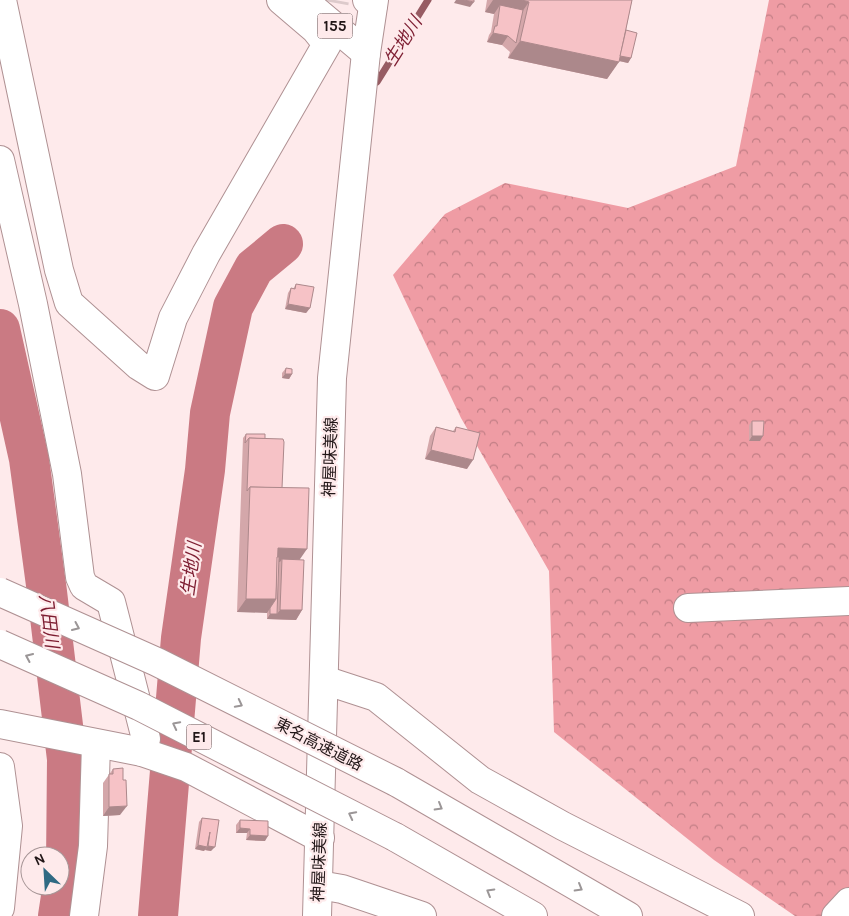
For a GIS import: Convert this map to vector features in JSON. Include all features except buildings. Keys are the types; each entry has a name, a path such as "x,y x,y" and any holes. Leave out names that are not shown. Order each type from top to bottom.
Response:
{"main road":[{"path":"2,0 59,270 69,303 139,366 155,376 173,318 206,254 327,44 315,29 281,0"},
{"name":"155","path":"303,0 366,53"},
{"name":"神屋味美線","path":"317,916 332,378 372,2"},
{"path":"0,160 33,304 67,474 80,577 84,586 111,602 146,739 142,752"},
{"name":"東名高速道路","path":"0,592 157,662 396,782 628,916"},
{"path":"688,608 849,601"},
{"name":"E1","path":"0,644 139,706 395,837 533,916"},
{"path":"324,680 376,697 480,780 563,826 740,916"},
{"path":"0,724 142,752 186,767 320,838"},
{"path":"84,916 94,846 96,744"},
{"path":"0,767 8,826 0,908"},
{"path":"319,885 342,889 422,916"},
{"path":"836,916 849,902"}],"green space":[{"path":"769,0 849,0 849,916 795,916 714,860 554,732 549,571 461,418 393,275 445,214 505,183 628,208 736,166"}],"waterway":[{"name":"生地川","path":"377,82 428,0"},
{"name":"生地川","path":"158,916 181,638 205,470 210,413 233,307 254,268 283,244"},
{"name":"八田川","path":"0,329 29,459 67,759 66,864 58,916"}],"tunnel":[{"path":"327,44 335,0"}]}
